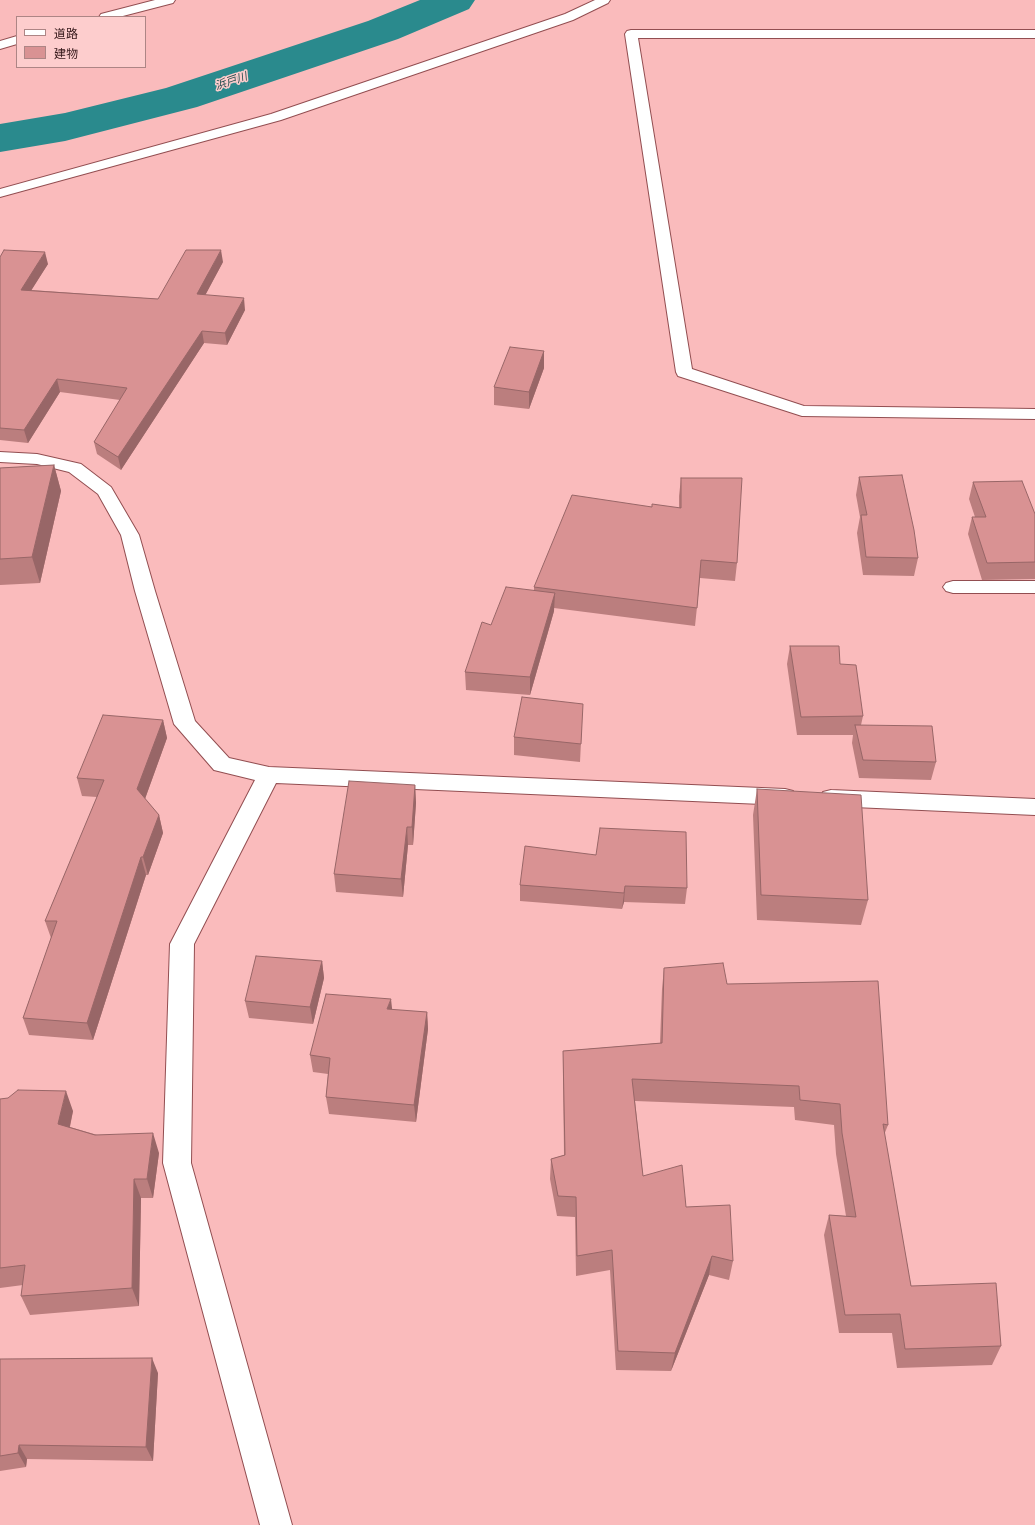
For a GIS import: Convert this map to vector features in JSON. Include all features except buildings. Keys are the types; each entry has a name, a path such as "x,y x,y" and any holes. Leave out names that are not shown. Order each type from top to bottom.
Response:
{"street":[{"path":"109,16 169,0"},
{"path":"0,193 276,117 569,17 604,0"},
{"path":"1035,34 631,34 684,372 802,411 1035,414"},
{"path":"0,45 16,40"},
{"path":"0,457 37,459 75,468 105,491 130,535 186,724 222,764 269,775 1035,807"},
{"path":"953,587 1035,587"},
{"path":"269,775 182,944 177,1163 276,1525"}],"waterway":[{"name":"浜戸川","path":"0,138 65,127 181,98 383,30 455,0"}]}
